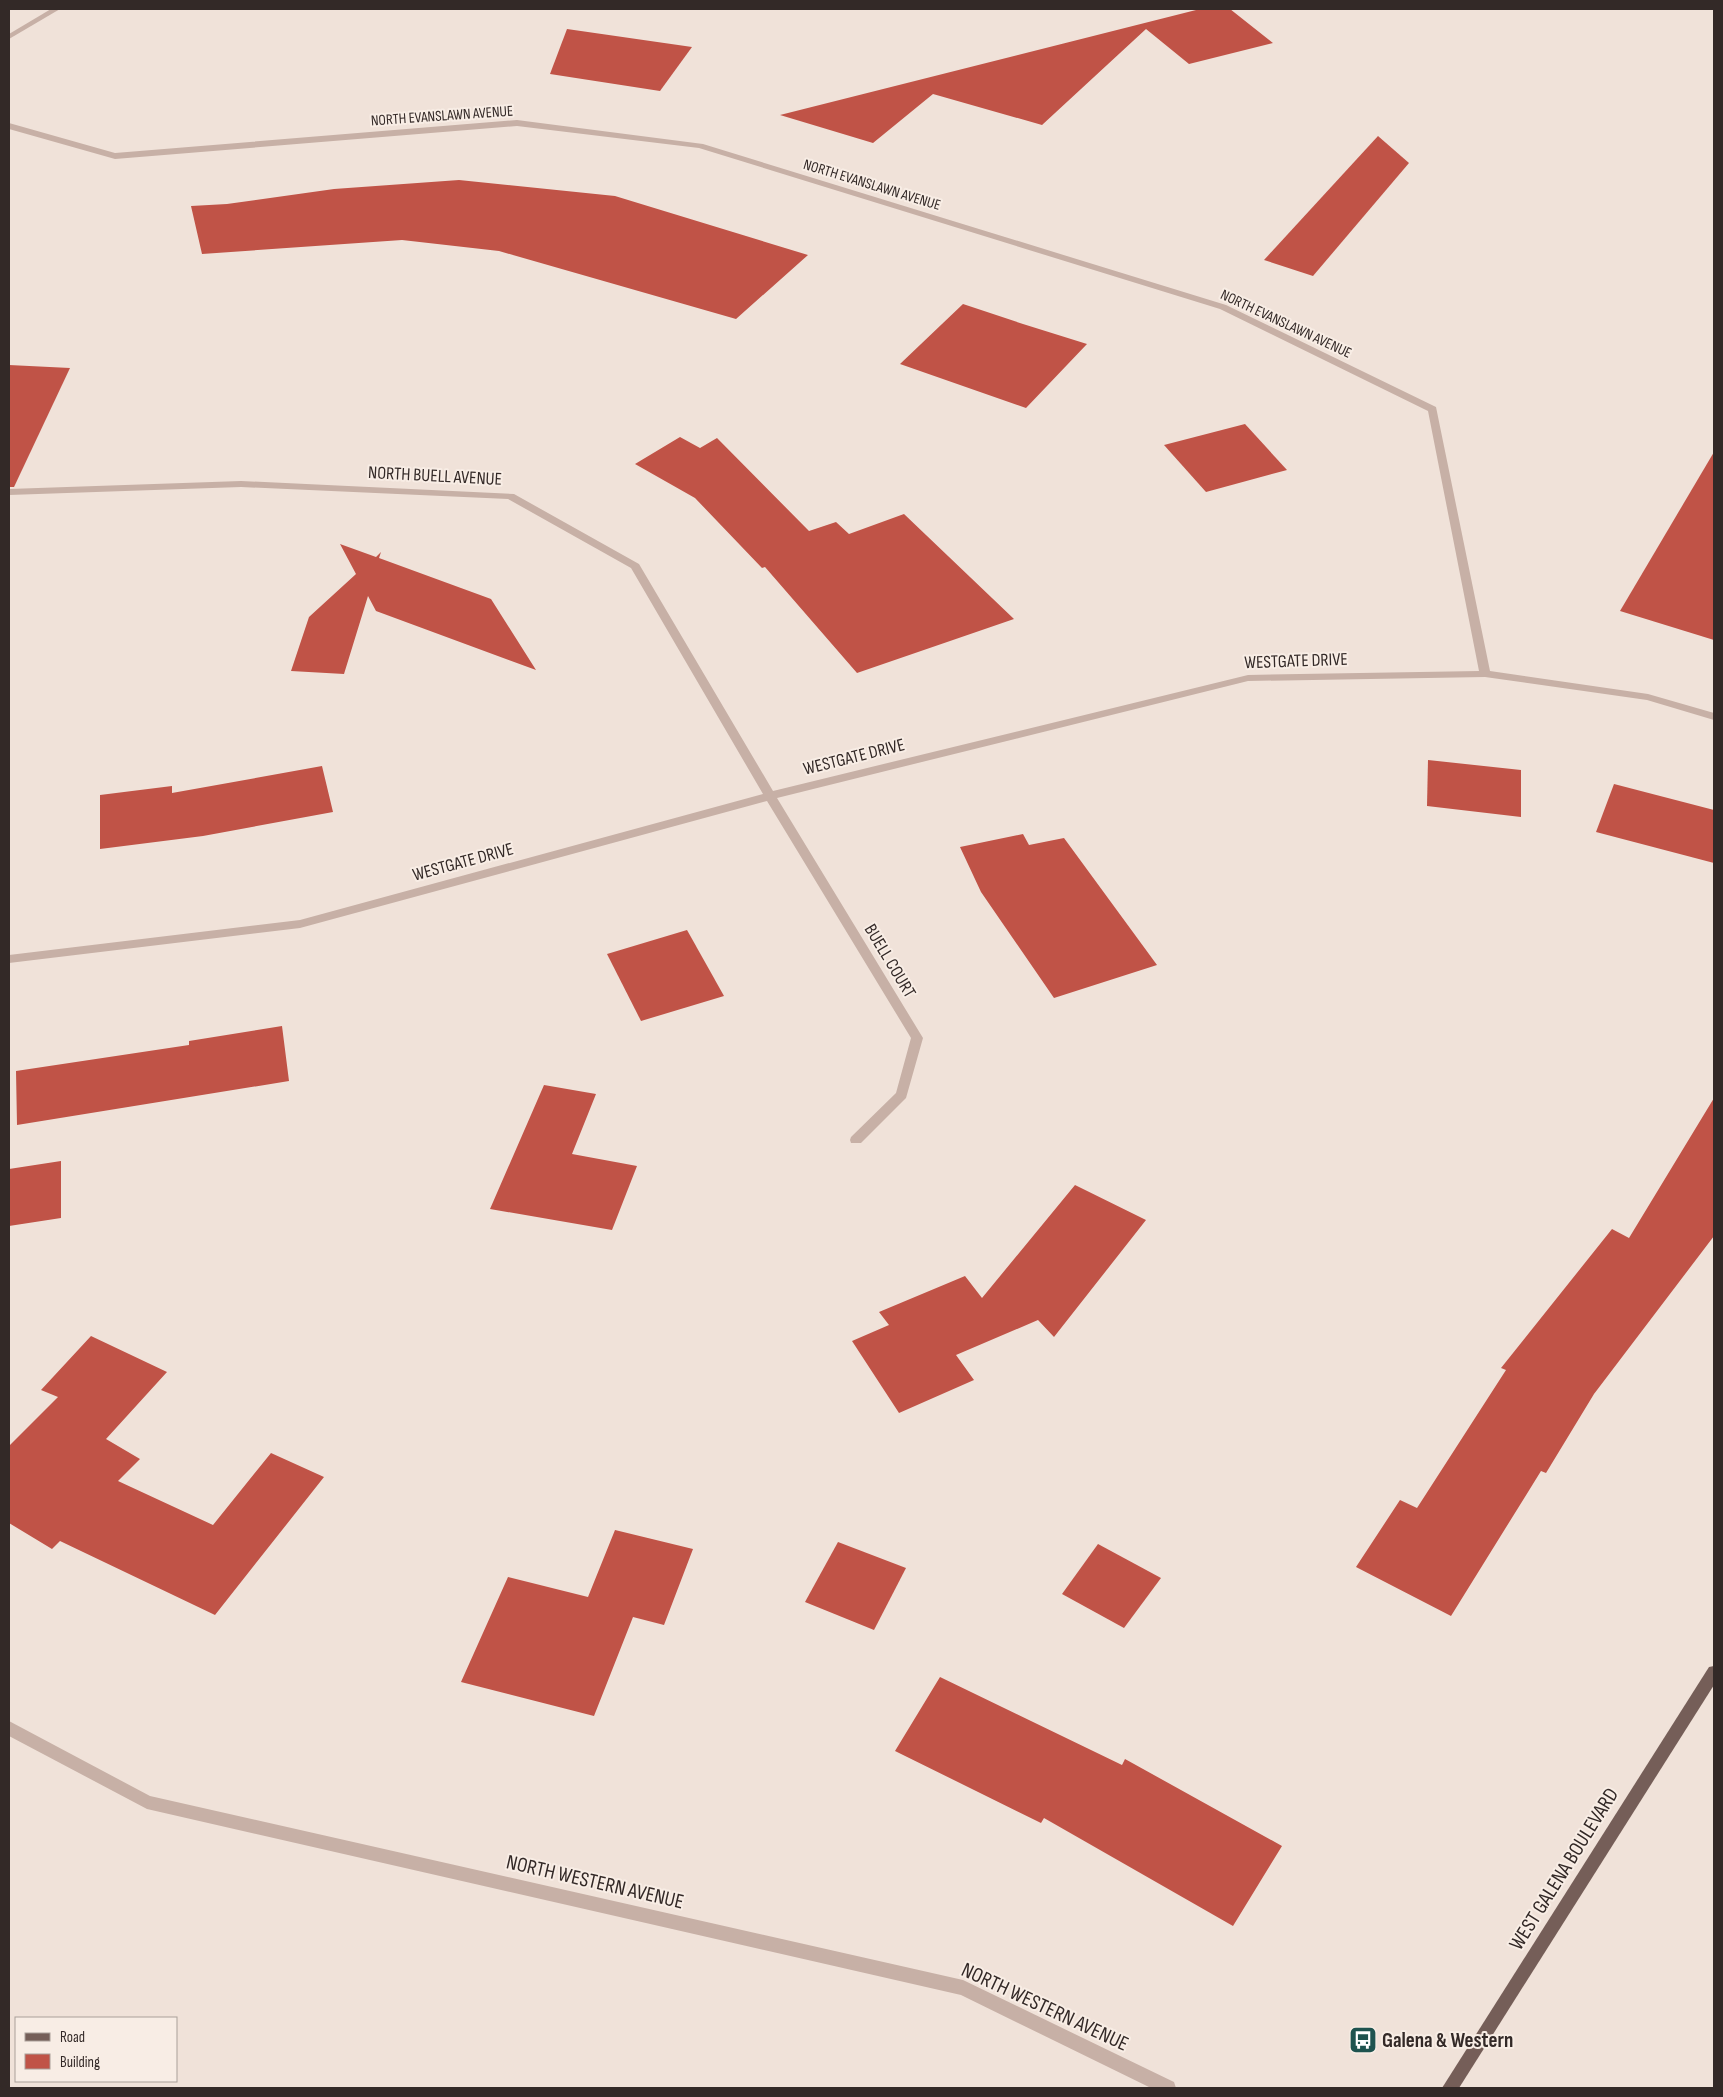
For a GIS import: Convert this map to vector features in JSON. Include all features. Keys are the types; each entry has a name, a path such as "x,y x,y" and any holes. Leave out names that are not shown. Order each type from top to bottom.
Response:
{"main road":[{"name":"WEST GALENA BOULEVARD","path":"1450,2088 1714,1672"}],"street":[{"path":"9,37 56,9"},
{"name":"NORTH EVANSLAWN AVENUE","path":"9,126 115,156 517,123 700,146 1223,307 1433,409 1484,674"},
{"name":"NORTH BUELL AVENUE","path":"9,492 241,484 510,496 635,566 770,796"},
{"name":"WESTGATE DRIVE","path":"9,959 300,924 770,796 1248,678 1484,674 1648,697 1714,716"},
{"name":"BUELL COURT","path":"770,796 917,1038 902,1095 856,1140"},
{"name":"NORTH WESTERN AVENUE","path":"9,1728 147,1802 963,1988 1168,2088"}],"building":[{"path":"1200,9 1230,9 1273,43 1189,64 1146,29 1042,125 933,94 873,143 780,115"},
{"path":"567,29 692,47 660,91 550,74"},
{"path":"1378,136 1409,163 1313,276 1264,260"},
{"path":"459,180 615,196 808,255 736,319 499,251 402,240 202,254 191,206 227,204 334,189"},
{"path":"963,304 1087,344 1026,408 900,364"},
{"path":"9,365 70,368 14,487 9,487"},
{"path":"1245,424 1287,470 1206,492 1164,445"},
{"path":"680,437 700,448 717,438 809,531 836,522 849,534 904,514 1014,619 857,673 765,567 762,568 695,498 635,464"},
{"path":"1714,452 1714,640 1620,611"},
{"path":"340,544 376,557 381,552 379,558 491,599 536,670 376,611 368,596 344,674 291,671 309,617 356,574"},
{"path":"1428,760 1521,770 1521,817 1427,806"},
{"path":"322,766 333,812 203,836 100,849 100,795 172,786 172,793"},
{"path":"1614,784 1714,810 1714,863 1596,832"},
{"path":"1023,834 1029,845 1064,838 1157,965 1054,998 981,892 960,847"},
{"path":"687,930 724,996 641,1021 607,954"},
{"path":"282,1026 289,1081 17,1125 16,1071 189,1045 189,1041"},
{"path":"544,1085 596,1094 572,1154 637,1166 612,1230 490,1209"},
{"path":"1714,1098 1714,1236 1594,1394 1546,1473 1541,1471 1451,1616 1356,1567 1400,1500 1417,1508 1506,1370 1501,1368 1612,1229 1629,1238"},
{"path":"61,1161 61,1218 9,1226 9,1169"},
{"path":"1075,1185 1146,1220 1054,1337 1038,1320 956,1355 974,1380 899,1413 852,1341 889,1325 879,1312 965,1276 982,1298"},
{"path":"91,1336 167,1372 106,1439 140,1459 118,1481 213,1525 271,1453 324,1477 215,1615 60,1541 52,1549 9,1523 9,1446 58,1397 41,1390"},
{"path":"615,1530 693,1549 664,1625 633,1617 594,1716 461,1682 508,1577 588,1597"},
{"path":"838,1542 906,1568 874,1630 805,1602"},
{"path":"1098,1544 1161,1578 1124,1628 1062,1594"},
{"path":"940,1677 1122,1765 1125,1759 1282,1846 1233,1926 1044,1818 1041,1823 895,1751"}],"place":[{"name":"Galena & Western","path":"1363,2040"}]}
